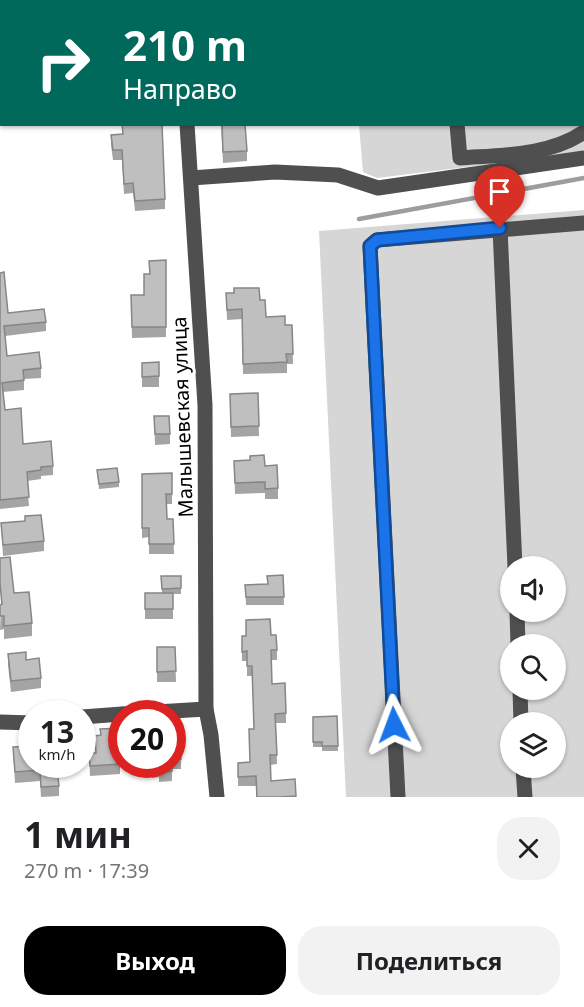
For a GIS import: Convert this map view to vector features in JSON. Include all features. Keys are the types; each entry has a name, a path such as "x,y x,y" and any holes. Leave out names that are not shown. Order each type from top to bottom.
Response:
{"street":[{"name":"Малышевская улица","path":"187,126 205,405 206,709 217,797"},
{"path":"457,126 460,158 528,152 561,144 584,132"},
{"path":"191,178 275,172 338,175 378,188 584,158"},
{"path":"398,797 370,246 377,240 500,228 584,223"},
{"path":"500,228 515,556"},
{"path":"186,710 206,709"},
{"path":"0,722 18,723"},
{"path":"524,778 525,797"}],"shaded area":[{"path":"359,126 584,126 584,150 574,154 377,178 363,172"},
{"path":"584,210 584,797 346,797 319,231"}],"building":[{"path":"122,126 162,126 165,199 135,201 133,183 124,184 122,150 113,150 111,135 123,134"},
{"path":"222,126 245,126 247,151 223,152"},
{"path":"166,260 166,327 132,327 131,295 144,295 144,274 150,274 149,261"},
{"path":"4,272 8,313 44,309 46,322 4,326 7,356 39,352 41,368 23,370 24,380 2,383 5,410 21,408 23,444 51,441 53,466 27,472 29,497 0,500 0,273"},
{"path":"234,288 259,288 260,300 265,300 266,317 285,316 285,325 292,325 293,354 286,354 287,362 243,364 242,309 227,310 226,293 234,293"},
{"path":"159,362 159,376 142,377 142,363"},
{"path":"258,393 259,426 231,427 230,394"},
{"path":"154,416 169,416 170,434 155,434"},
{"path":"264,455 265,466 277,465 278,488 265,489 265,482 235,483 234,461 250,460 250,456"},
{"path":"117,468 119,482 99,484 97,470"},
{"path":"172,473 172,494 166,494 167,519 173,519 174,544 149,544 149,528 142,528 142,474"},
{"path":"41,515 44,541 3,545 1,523 25,521 25,516"},
{"path":"10,557 14,593 29,592 32,623 4,626 4,616 0,616 0,605 2,604 0,558"},
{"path":"283,575 284,597 246,597 245,585 268,584 267,576"},
{"path":"161,576 181,576 181,588 162,589"},
{"path":"145,593 173,593 173,609 145,609"},
{"path":"270,619 271,635 276,635 277,650 271,650 272,684 285,683 286,713 275,714 277,755 270,755 271,781 295,779 296,796 257,797 256,776 238,777 238,763 250,762 249,729 254,729 252,666 247,666 247,651 242,652 242,636 246,636 246,620"},
{"path":"157,647 175,647 176,671 157,672"},
{"path":"26,652 26,660 39,658 41,678 11,681 8,654"},
{"path":"337,716 338,746 322,746 322,742 313,742 313,717"},
{"path":"100,729 108,729 108,765 96,766 96,736 101,735"},
{"path":"13,747 18,747 18,772 15,772"},
{"path":"40,778 58,778 59,786 41,787"}],"waterway":[{"path":"359,219 584,178"}],"route":[{"path":"394,725 370,246 377,240 500,228"}]}
